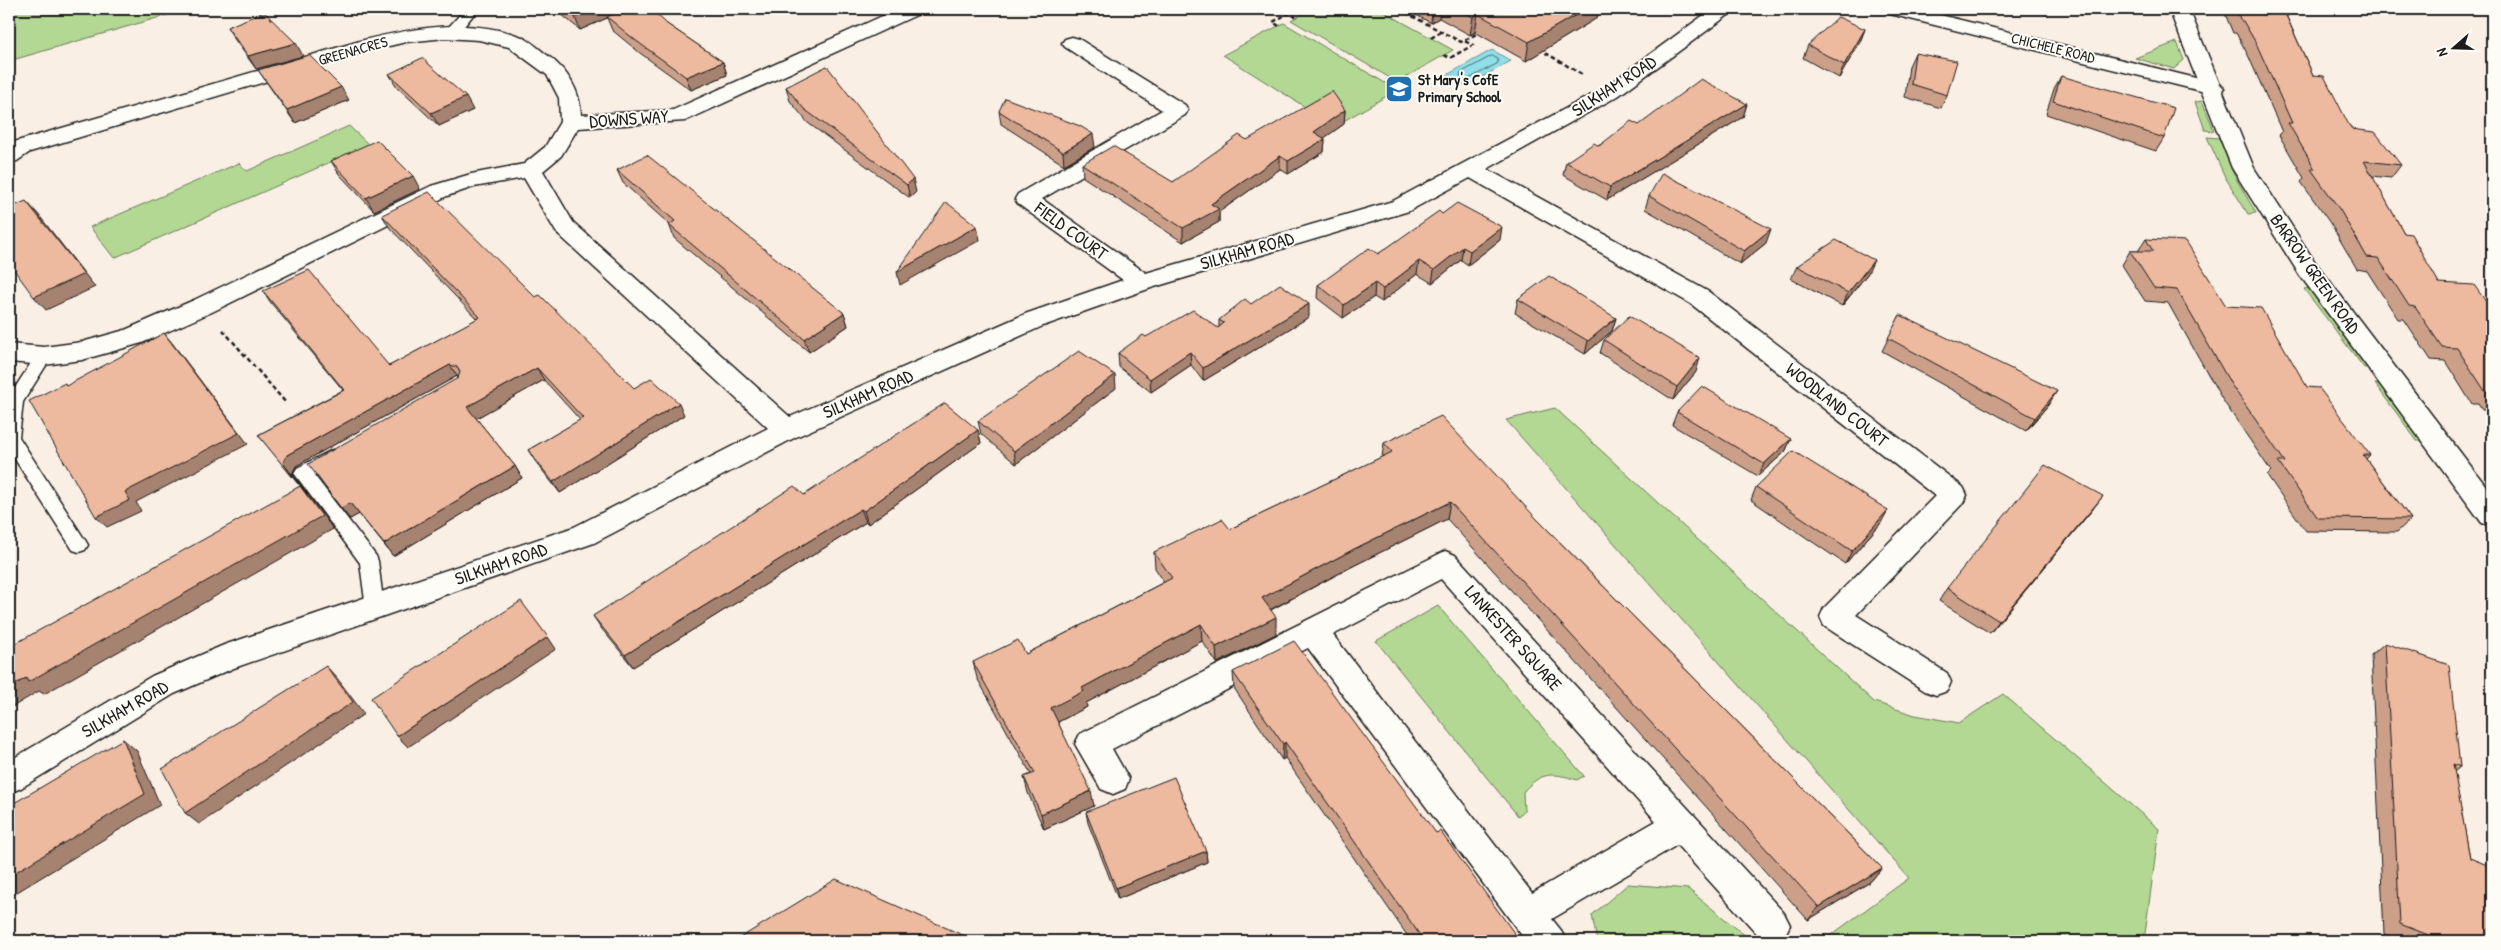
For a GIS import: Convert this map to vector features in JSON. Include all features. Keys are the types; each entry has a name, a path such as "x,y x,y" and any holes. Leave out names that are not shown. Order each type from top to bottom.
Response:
{"street":[{"name":"DOWNS WAY","path":"531,170 553,151 571,122 677,116 914,9"},
{"name":"SILKHAM ROAD","path":"9,778 163,685 224,658 375,608 584,535 788,430 1034,320 1142,282 1400,206 1611,92 1724,9"},
{"name":"CHICHELE ROAD","path":"1893,9 2213,88"},
{"name":"BARROW GREEN ROAD","path":"2179,9 2213,88 2243,168 2307,268 2492,515"},
{"name":"GREENACRES","path":"9,156 22,147 367,46 406,36 452,32 479,34 516,42 554,70 570,98 571,122"},
{"name":"FIELD COURT","path":"1072,43 1177,110 1026,199 1142,282"},
{"name":"WOODLAND COURT","path":"1471,169 1700,298 1953,495 1835,617 1936,682"},
{"path":"9,353 44,356 82,351 133,337 203,306 439,192 471,181 531,170 564,227 788,430"},
{"name":"LANKESTER SQUARE","path":"1113,779 1091,744 1445,563 1772,925"},
{"path":"1313,631 1489,866 1548,941"},
{"path":"1528,914 1682,824"}],"lane":[{"path":"452,32 472,9"},
{"path":"44,356 15,401 10,438 79,545"},
{"path":"346,448 304,473 369,562 375,608"}],"path":[{"path":"1399,9 1461,42 1481,31"},
{"path":"1279,26 1272,22 1289,13 1296,17"},
{"path":"1431,38 1442,32"},
{"path":"1444,55 1450,58 1473,45 1464,40"},
{"path":"1532,45 1611,92"},
{"path":"203,306 286,403"}],"green space":[{"path":"9,9 188,9 9,61"},
{"path":"1313,9 1379,9 1453,50 1397,82 1291,20"},
{"path":"1284,23 1397,90 1335,126 1223,55"},
{"path":"2177,42 2184,60 2174,69 2135,58"},
{"path":"2202,101 2214,130 2212,131 2205,130 2195,102"},
{"path":"349,126 369,145 114,258 90,227 239,163 247,171"},
{"path":"2207,137 2219,138 2234,175 2256,213 2248,214 2225,177"},
{"path":"2310,288 2371,367 2364,368 2304,289"},
{"path":"2383,383 2423,441 2417,441 2375,384"},
{"path":"1555,408 1874,702 1915,715 1959,723 2003,694 2159,829 2144,941 1823,941 1909,878 1506,420"},
{"path":"1438,606 1584,776 1577,780 1554,775 1541,777 1529,785 1523,792 1524,811 1518,816 1376,641"},
{"path":"1628,884 1688,889 1752,941 1597,941 1592,915"}],"water":[{"path":"1492,50 1511,61 1466,86 1447,75"}],"building":[{"path":"564,9 596,9 575,17"},
{"path":"623,9 651,9 667,24 723,62 686,77 607,17"},
{"path":"1457,9 1586,9 1529,42 1478,14 1473,17"},
{"path":"2236,9 2283,9 2313,75 2324,76 2351,129 2375,132 2401,165 2364,161 2404,233 2411,234 2439,283 2474,285 2492,310 2492,394 2491,391 2485,391 2457,348 2442,347 2415,307 2409,306 2378,258 2367,257 2340,210 2311,169 2315,169 2288,123 2292,123 2256,43 2243,21 2241,21"},
{"path":"264,12 296,43 248,56 227,27"},
{"path":"1838,17 1865,29 1844,65 1808,45"},
{"path":"1915,53 1957,61 1947,95 1911,84"},
{"path":"309,55 341,87 287,110 258,70"},
{"path":"422,58 466,97 431,113 389,74"},
{"path":"827,66 913,179 907,185 804,109 786,87"},
{"path":"2061,76 2174,108 2164,138 2053,101"},
{"path":"1701,79 1747,104 1610,187 1566,162 1594,143 1599,146 1631,121 1639,125"},
{"path":"1332,91 1345,110 1314,132 1325,139 1288,161 1280,156 1211,204 1219,209 1183,228 1082,164 1113,146 1173,182 1239,135 1247,140"},
{"path":"1005,98 1080,126 1093,134 1063,152 999,111"},
{"path":"377,140 413,176 366,198 331,161"},
{"path":"647,155 844,313 804,339 669,225 675,221 617,170"},
{"path":"1662,173 1771,229 1744,251 1649,196"},
{"path":"429,192 535,297 540,295 634,388 651,378 679,403 553,482 528,450 583,418 537,368 467,407 515,466 384,544 350,503 341,508 308,464 458,378 460,372 457,367 450,365 287,455 283,463 298,484 258,435 344,390 263,291 309,270 389,366 480,317 382,215"},
{"path":"26,201 84,274 34,297 9,263 9,208"},
{"path":"946,202 977,226 897,272"},
{"path":"1457,203 1502,227 1470,251 1463,247 1434,270 1419,261 1383,289 1375,283 1344,305 1318,285 1369,248 1378,254 1439,211 1442,214"},
{"path":"2146,239 2186,241 2226,306 2261,308 2307,387 2319,388 2370,455 2363,455 2411,519 2318,518 2278,462 2285,462 2232,386 2177,290 2154,288 2130,251 2153,251"},
{"path":"1836,240 1874,260 1848,293 1797,266"},
{"path":"1549,276 1616,318 1588,341 1518,299"},
{"path":"1280,284 1309,304 1203,368 1190,352 1150,379 1118,353 1143,335 1146,337 1193,310 1218,328 1224,323 1219,320 1245,299 1251,304"},
{"path":"1900,315 2057,391 2035,418 1888,338"},
{"path":"1629,316 1700,358 1677,387 1604,340"},
{"path":"164,333 239,433 125,492 130,500 96,517 29,401 65,383 66,386"},
{"path":"1079,351 1115,375 1014,451 978,421"},
{"path":"1702,386 1791,439 1764,464 1677,412"},
{"path":"945,403 978,430 864,511 861,509 625,655 593,616 794,486 804,495"},
{"path":"1441,416 1536,518 1882,868 1819,907 1450,502 1356,548 1262,598 1276,617 1216,647 1201,624 1082,688 1084,691 1051,708 1091,791 1041,814 1024,777 1035,773 973,662 1018,640 1026,654 1172,578 1154,552 1222,519 1230,529 1392,452 1384,443"},
{"path":"1793,451 1888,510 1852,551 1756,487"},
{"path":"2045,465 2103,496 1999,621 1947,588"},
{"path":"300,486 322,516 28,682 26,678 9,688 9,647"},
{"path":"521,601 548,637 397,736 371,698"},
{"path":"1294,641 1436,833 1440,831 1520,941 1424,941 1285,742 1283,744 1233,672"},
{"path":"2385,643 2449,665 2460,767 2453,764 2470,858 2492,867 2492,941 2444,941 2400,924"},
{"path":"326,666 353,702 185,813 162,769"},
{"path":"123,739 145,794 9,876 9,806"},
{"path":"1174,777 1206,851 1116,888 1086,812"},
{"path":"836,879 976,941 735,941"}],"place":[{"name":"St Mary's CofE Primary School","path":"1399,89"}]}
